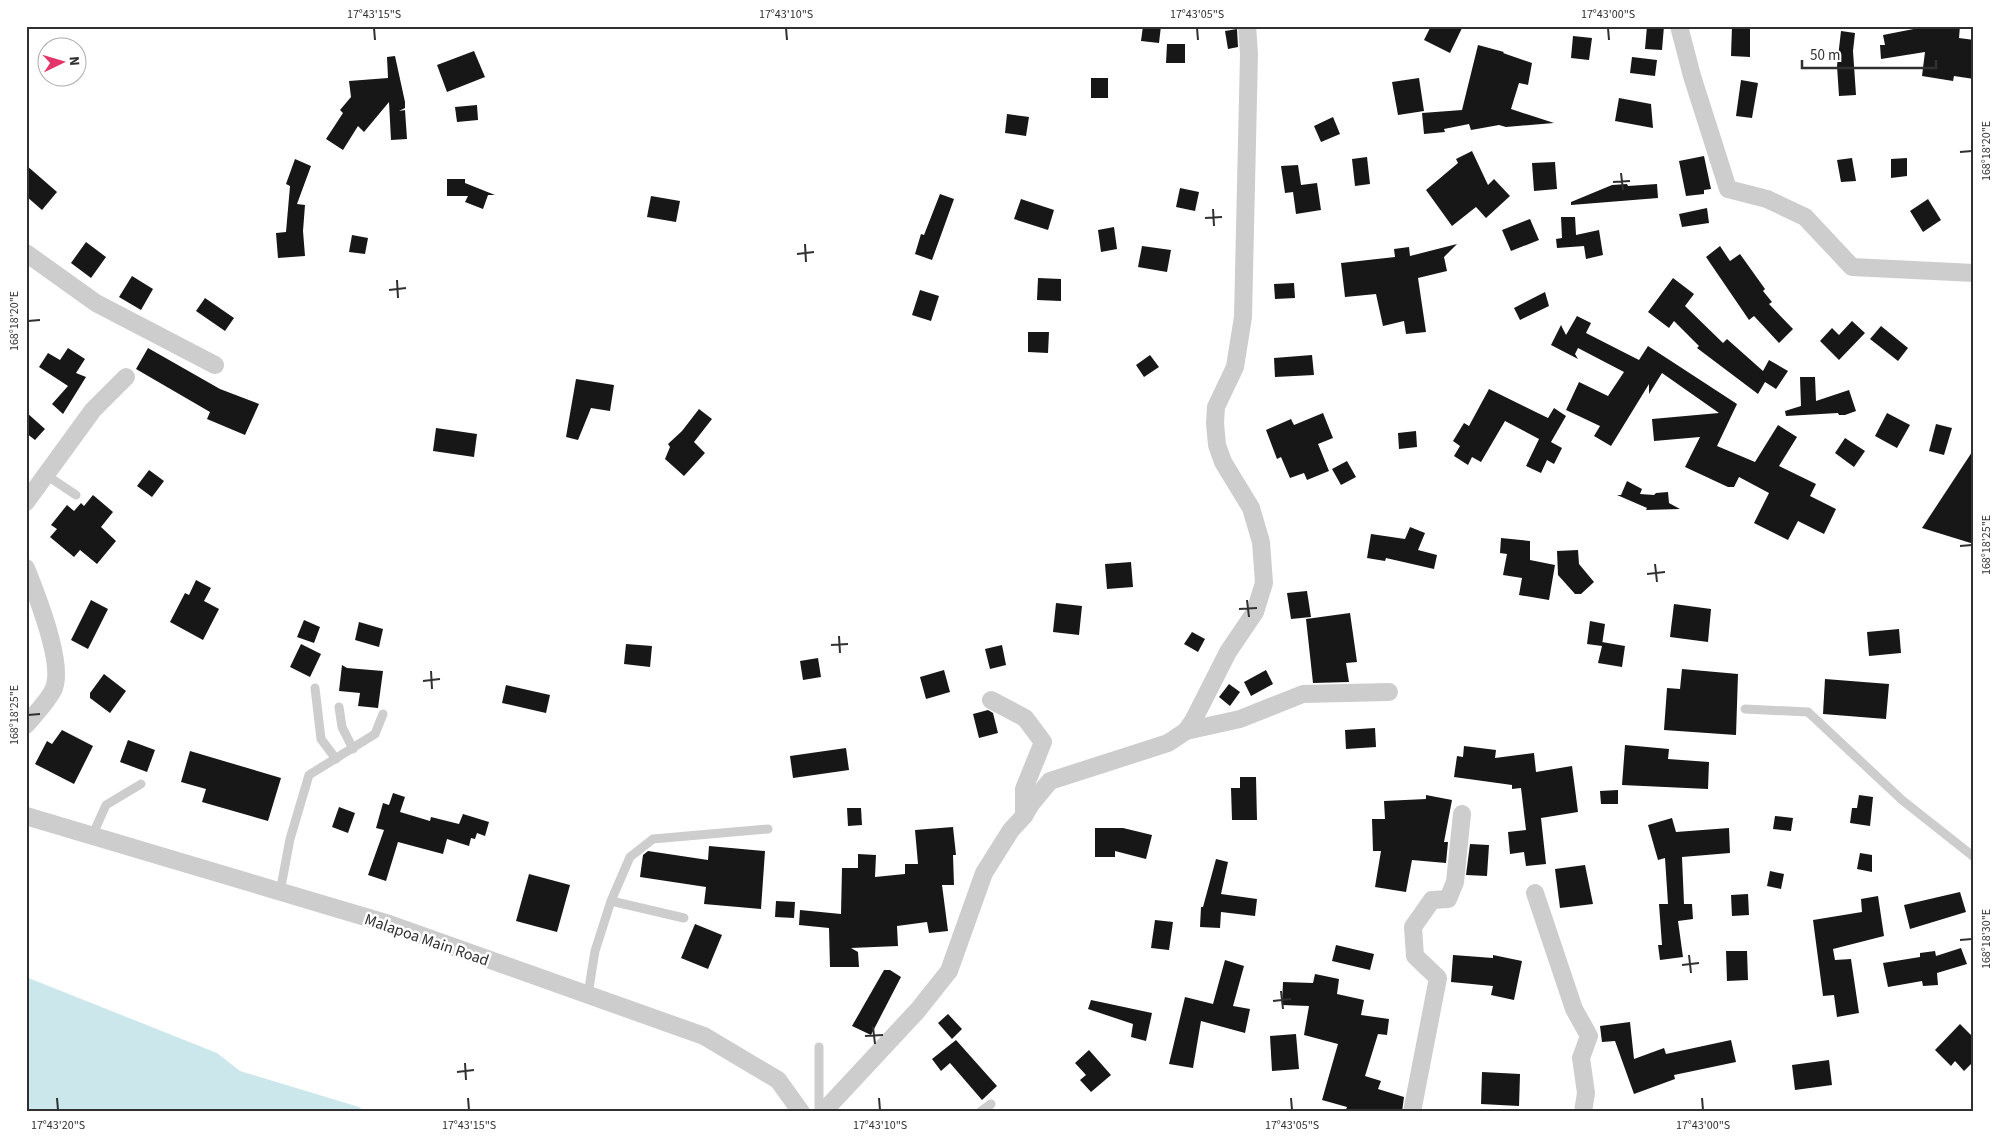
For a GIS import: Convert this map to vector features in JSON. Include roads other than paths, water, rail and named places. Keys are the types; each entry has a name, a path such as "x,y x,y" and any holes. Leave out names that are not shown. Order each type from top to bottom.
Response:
{"street":[{"path":"1186,731 1228,652 1255,612 1264,583 1261,542 1257,523 1251,508 1223,462 1217,444 1215,424 1216,407 1235,367 1243,318 1248,71 1247,26"},
{"path":"1679,26 1694,84 1728,189 1767,199 1805,217 1852,267 1974,272"},
{"path":"26,253 96,303 215,365"},
{"path":"26,502 93,410 126,377"},
{"path":"26,568 49,633 56,669 54,688 26,725"},
{"path":"823,1112 918,1010 950,971 984,873 1011,830 1050,781 1168,743 1186,731 1240,719 1303,694 1389,692"},
{"path":"991,700 1024,718 1043,742 1024,789 1024,816"},
{"path":"1412,1112 1438,978 1415,956 1413,927 1432,900 1448,899 1452,890 1455,882 1462,814"},
{"name":"Malapoa Main Road","path":"26,816 389,924 704,1036 778,1080 801,1112"},
{"path":"1535,893 1574,1009 1589,1036 1581,1058 1586,1093 1583,1112"}],"lane":[{"path":"46,475 76,495"},
{"path":"315,688 321,739 336,760"},
{"path":"339,707 342,727 353,749"},
{"path":"1745,710 1808,712 1902,800 1974,857"},
{"path":"280,892 290,839 309,776 375,734 383,714"},
{"path":"92,836 106,805 141,784"},
{"path":"588,994 594,952 611,901 630,857 652,839 768,829"},
{"path":"611,901 684,918"},
{"path":"819,1047 819,1112"},
{"path":"980,1112 991,1104"}],"water":[{"path":"26,977 217,1053 240,1071 359,1107 366,1112 26,1112"}]}
